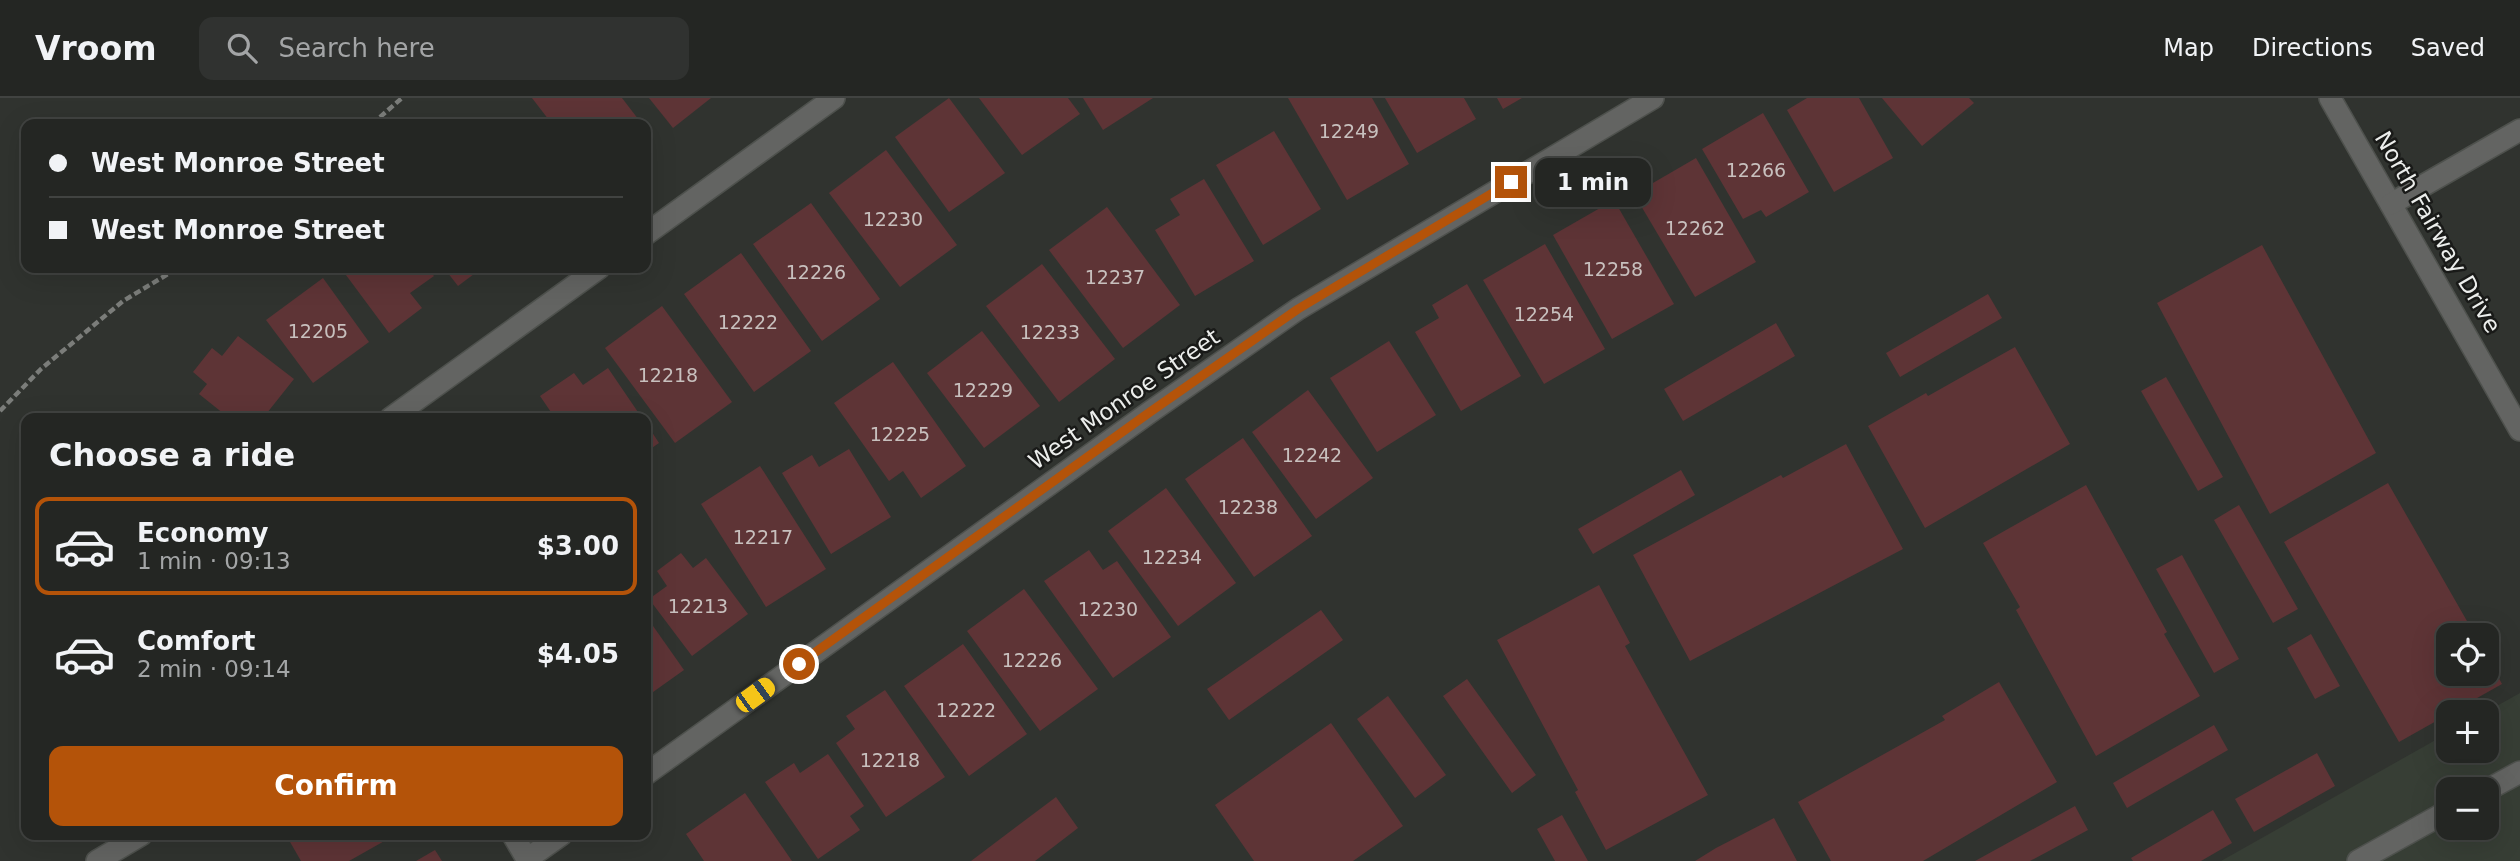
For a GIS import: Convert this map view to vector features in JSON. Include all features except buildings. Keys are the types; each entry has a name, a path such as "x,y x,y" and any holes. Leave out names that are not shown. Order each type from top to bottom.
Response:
{"street":[{"path":"651,230 834,98"},
{"name":"West Monroe Street","path":"651,770 1298,309 1653,98"},
{"name":"North Fairway Drive","path":"2330,98 2520,429"},
{"path":"2391,204 2520,130"},
{"path":"398,413 592,273"},
{"path":"2499,783 2520,772"},
{"path":"2358,861 2436,818"},
{"path":"97,861 133,840"},
{"path":"516,840 527,859 554,840"}],"path":[{"path":"378,119 402,98"},
{"path":"0,411 41,369 123,301 170,273"}],"shaded area":[{"path":"2520,693 2520,861 2221,861 2436,740 2436,763 2499,763 2499,705"}],"route":[{"path":"799,664 1298,309 1511,182"}]}
